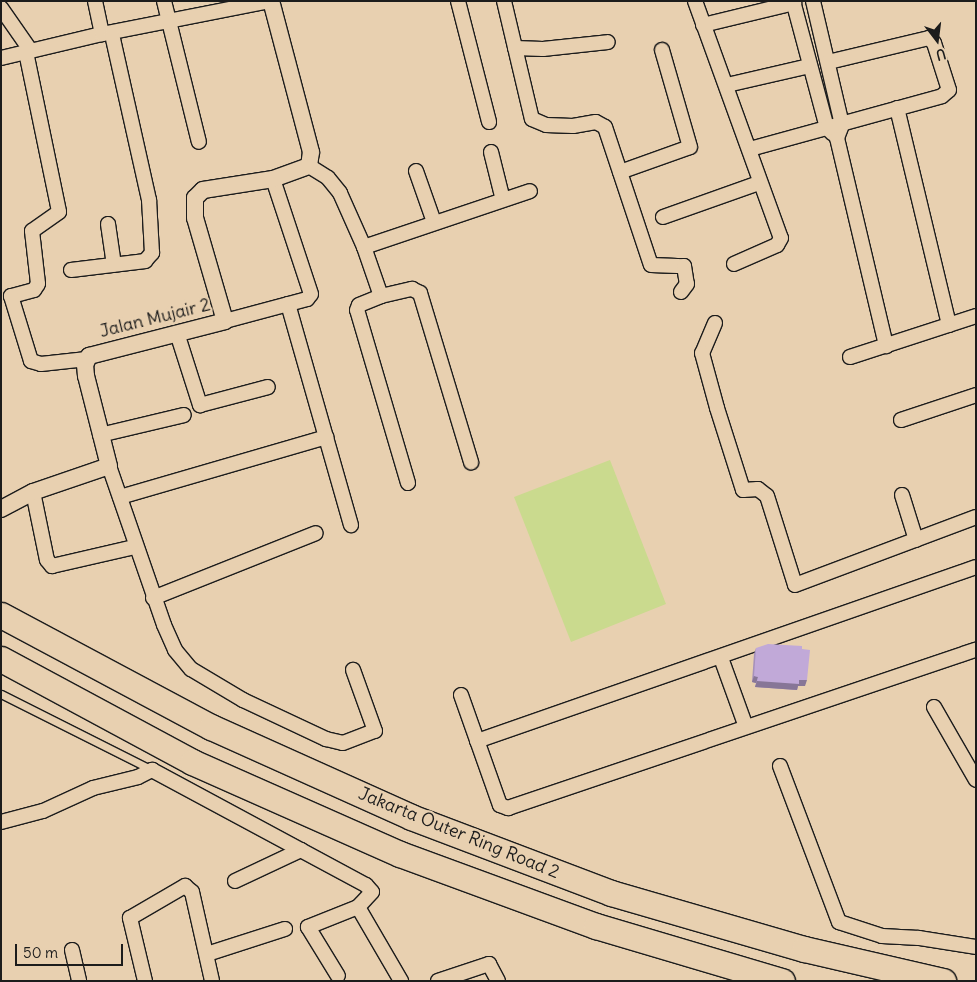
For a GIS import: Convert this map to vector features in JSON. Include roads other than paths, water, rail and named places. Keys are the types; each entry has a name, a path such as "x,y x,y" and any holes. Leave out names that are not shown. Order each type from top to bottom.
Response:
{"highway":[{"name":"Jakarta Outer Ring Road 2","path":"1,615 211,728 411,817 612,892 804,949 943,981"},
{"name":"Jakarta Outer Ring Road 2","path":"1,659 192,762 400,854 596,926 782,981"}],"street":[{"path":"71,270 147,260 152,250 149,200 107,34 95,1"},
{"path":"164,1 199,142"},
{"path":"1,58 107,34 170,23 271,1 311,152 309,166 328,178 340,193 364,247 381,296"},
{"path":"458,1 489,122"},
{"path":"504,1 532,119 546,125 601,123 605,127 651,265 654,268 684,266 687,284 681,292"},
{"path":"695,1 750,148 759,182 780,242 734,264"},
{"path":"813,1 828,62 840,131 886,346"},
{"path":"703,25 794,2 809,66 827,128"},
{"path":"1,8 28,52 59,203 56,216 39,224 32,231 38,284 34,290 11,296 31,361 40,364 87,360"},
{"path":"750,148 827,128 840,131 897,108 948,93 931,39 926,37 828,62"},
{"path":"515,48 543,49 608,42"},
{"path":"620,172 691,145 662,50"},
{"path":"727,85 809,66"},
{"path":"897,108 949,326"},
{"path":"491,152 503,200"},
{"name":"Jalan Mujair 2","path":"109,466 86,376 87,360 94,354 225,321 195,218 195,198 203,190 273,179 309,166"},
{"path":"416,171 434,222"},
{"path":"225,321 307,299 311,293 273,179"},
{"path":"663,217 759,182"},
{"path":"364,247 530,190"},
{"path":"108,224 114,265"},
{"path":"408,483 357,310 359,305 381,296 412,289 420,292 471,462"},
{"path":"288,304 350,525"},
{"path":"850,357 976,316"},
{"path":"715,323 702,353 717,408 743,490 761,490 768,496 795,585 976,517"},
{"path":"177,333 200,405 268,387"},
{"path":"901,420 976,395"},
{"path":"100,435 184,415"},
{"path":"120,497 326,438"},
{"path":"1,510 34,492 109,466 134,547 153,598 175,650 191,669 243,700 334,743 350,742 375,731 353,670"},
{"path":"34,492 47,560 52,566 134,547"},
{"path":"902,495 916,540"},
{"path":"153,598 316,533"},
{"path":"476,741 721,658 976,568"},
{"path":"461,695 500,805 508,808 976,650"},
{"path":"721,658 746,727"},
{"path":"934,707 976,780"},
{"path":"780,766 838,922 843,926 882,936 919,938 976,947"},
{"path":"1,822 43,810 93,788 138,777 152,770 366,885 372,892 358,907 308,927 338,976"},
{"path":"234,881 301,850"},
{"path":"145,981 130,918 182,886 192,892 212,981"},
{"path":"358,907 401,981"},
{"path":"206,954 285,929"},
{"path":"72,950 79,981"},
{"path":"438,981 489,964 498,981"}],"lane":[{"path":"1,694 152,770"}]}
